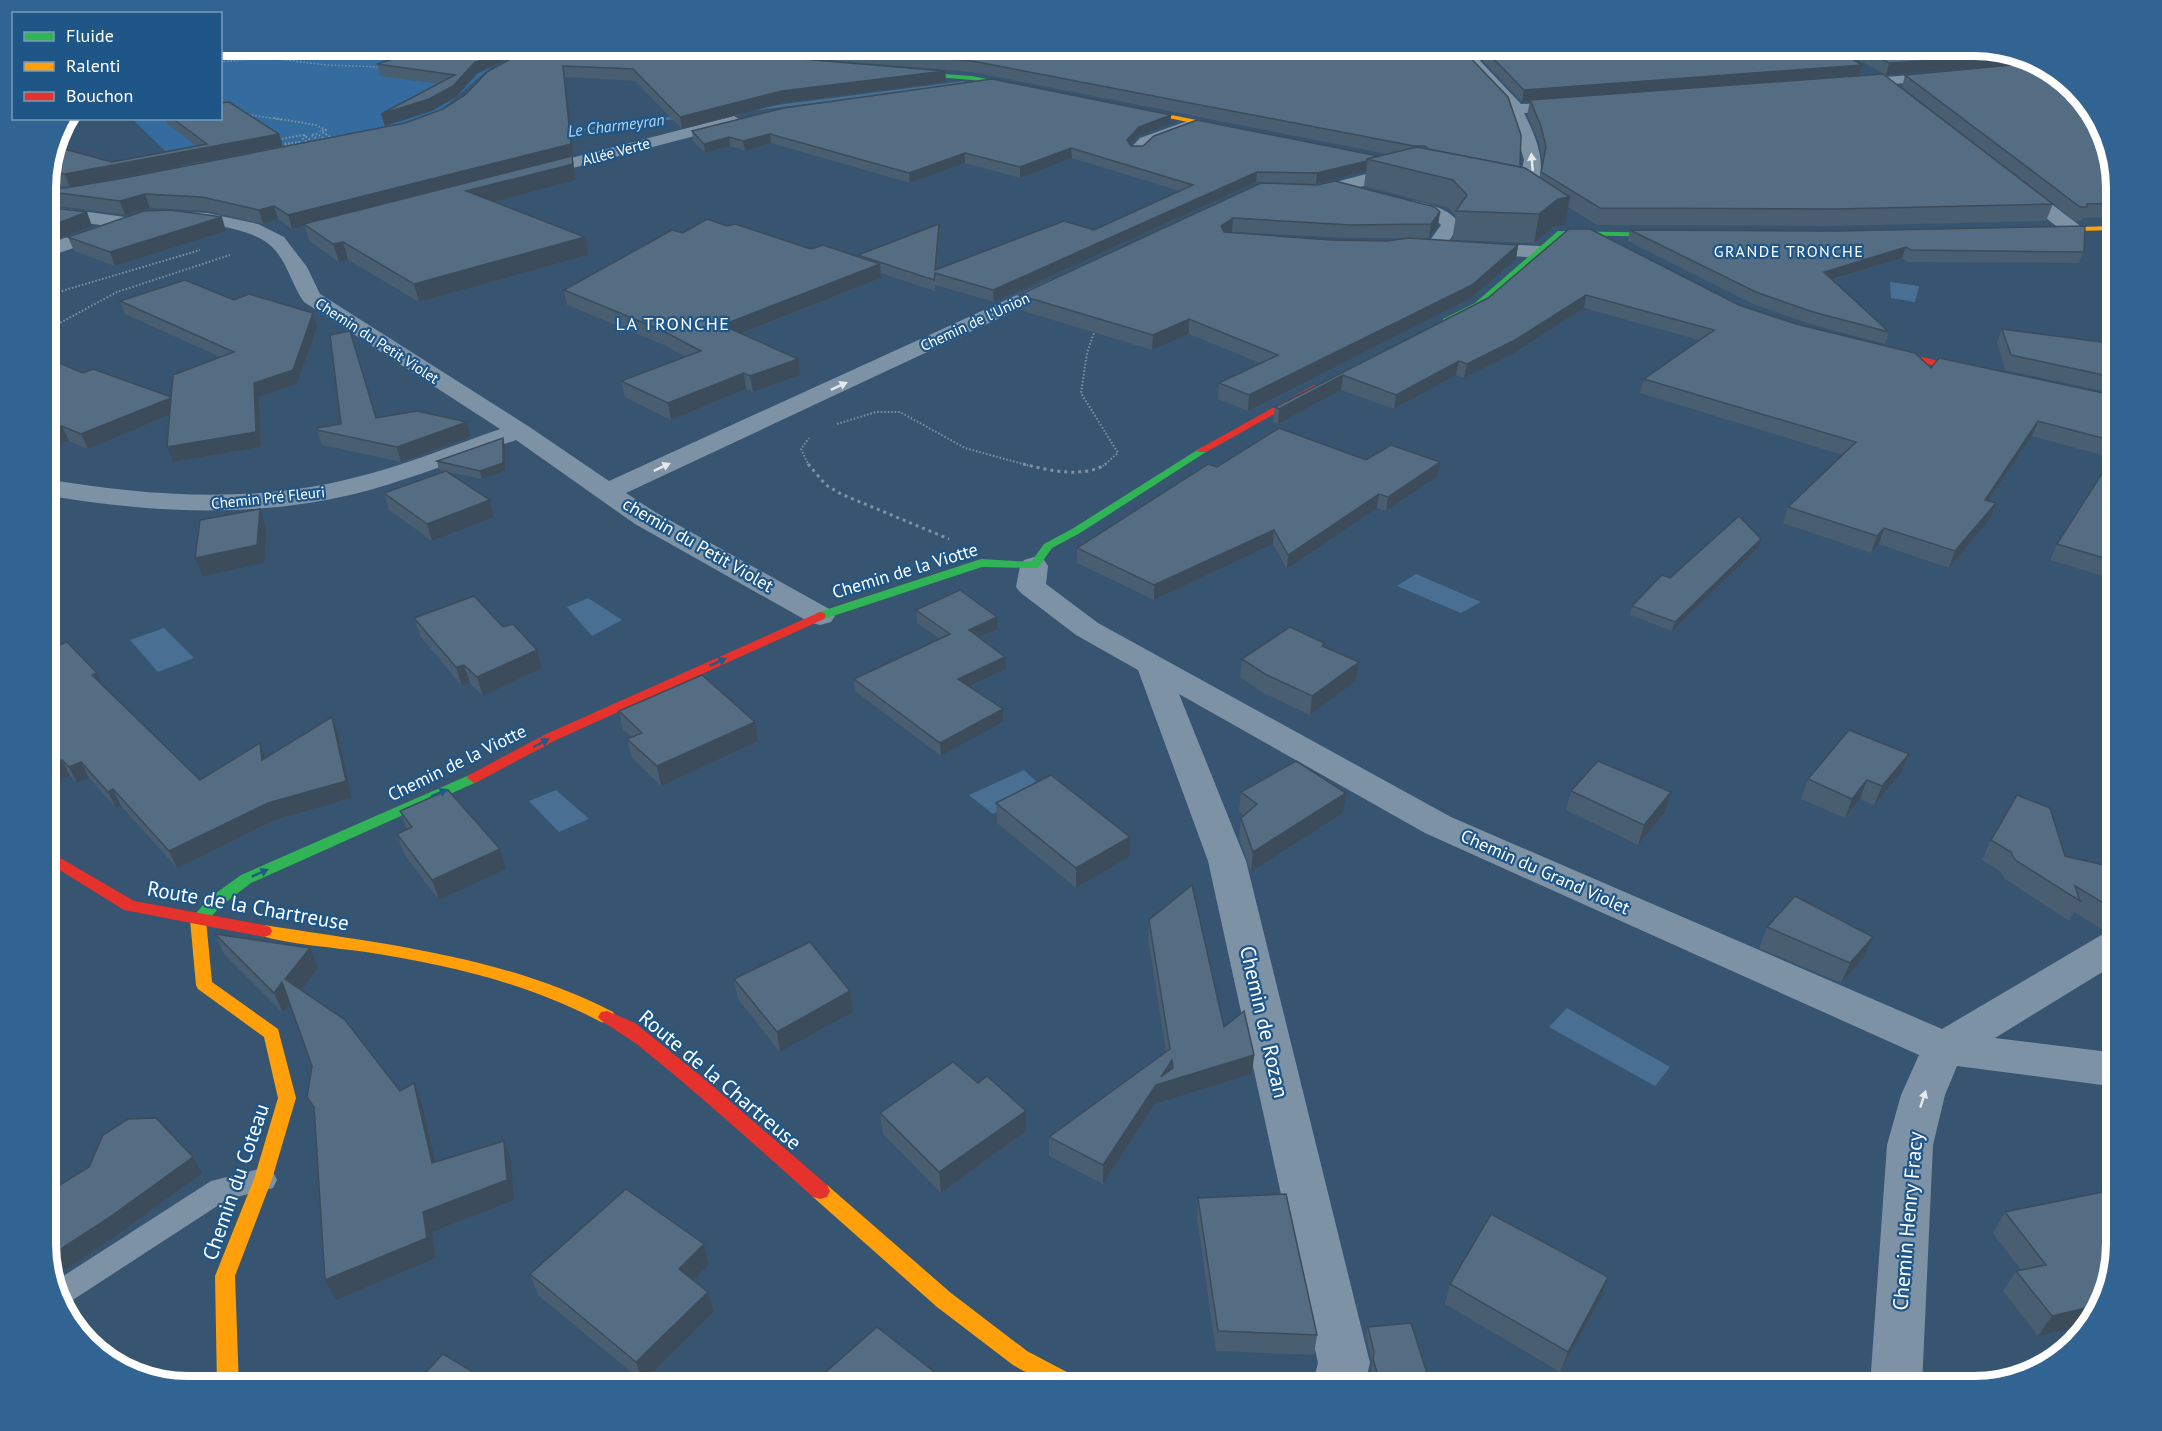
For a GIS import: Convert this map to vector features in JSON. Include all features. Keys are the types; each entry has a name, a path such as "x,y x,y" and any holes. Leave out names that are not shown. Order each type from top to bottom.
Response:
{"street":[{"path":"1467,56 1508,104 1516,109 1592,105"},
{"path":"882,70 995,82 1040,91"},
{"path":"1863,70 1898,94"},
{"path":"1828,86 1966,75"},
{"path":"919,91 995,82"},
{"path":"1108,104 1250,132"},
{"path":"1516,109 1530,142 1533,173 1528,192"},
{"name":"Allée Verte","path":"515,178 752,117"},
{"path":"1137,150 1146,141 1197,122"},
{"path":"1382,158 1418,165"},
{"path":"1281,190 1316,191 1418,165"},
{"path":"1999,173 2072,229"},
{"path":"1337,187 1441,214 1451,224 1436,246"},
{"path":"56,214 125,223"},
{"path":"56,248 150,216 207,219 268,236 300,235"},
{"path":"1568,217 1595,235 1624,250"},
{"path":"2030,230 2106,228"},
{"path":"1434,327 1478,305 1560,233 1692,235"},
{"name":"Chemin du Petit Violet","path":"268,236 297,267 311,298 519,431"},
{"path":"1415,243 1540,252"},
{"name":"Chemin de l'Union","path":"609,491 1081,273"},
{"path":"1868,349 1992,376"},
{"path":"1034,566 1048,546 1076,531 1212,443 1326,381"},
{"name":"Chemin Pré Fleuri","path":"56,489 150,503 241,503 307,496 372,481 519,431"},
{"name":"chemin du Petit Violet","path":"519,431 645,518 820,616"},
{"name":"Chemin de la Viotte","path":"198,920 215,902 246,879 489,771 551,737 820,616 981,563 1034,566"},
{"name":"Chemin du Grand Violet","path":"1034,566 1031,587 1087,629 1438,825 1944,1048 2106,1069"},
{"name":"Chemin de Rozan","path":"1152,666 1227,861 1344,1364 1341,1376"},
{"name":"Route de la Chartreuse","path":"56,861 130,906 198,920 464,964 508,975 564,995 628,1028 700,1086 968,1319 1020,1358 1053,1376"},
{"name":"Chemin du Coteau","path":"198,920 204,985 272,1034 287,1098 263,1179 225,1276 228,1376"},
{"path":"1944,1048 2106,951"},
{"name":"Chemin Henry Fracy","path":"1897,1376 1910,1145 1923,1095 1944,1048"}],"lane":[{"path":"64,1290 221,1189 263,1179"}],"path":[{"path":"259,56 361,68 385,67"},
{"path":"222,62 269,57"},
{"path":"236,113 316,125 326,130 276,140 282,144 301,142 278,147"},
{"path":"303,135 314,142 320,141 310,135 317,134 326,140 332,138 320,131"},
{"path":"303,135 303,140 314,148"},
{"path":"56,293 268,236"},
{"path":"56,325 117,292 231,255"},
{"path":"830,426 867,415 900,412 911,416 954,444 1009,461 1043,468 1079,471 1099,469 1118,453 1082,393 1087,353 1096,326"},
{"path":"814,435 807,439 801,449 814,474 835,491 946,537 981,563"}],"shaded area":[{"path":"222,56 500,56 493,58 491,67 441,110 394,128 205,160 210,165 185,170 133,120 222,120"},
{"path":"1890,282 1919,286 1915,302 1891,298"},
{"path":"1416,574 1481,602 1461,613 1397,586"},
{"path":"588,598 622,620 592,636 567,607"},
{"path":"164,628 194,658 158,672 130,640"},
{"path":"1024,770 1041,786 993,814 969,795"},
{"path":"556,790 589,819 559,832 529,801"},
{"path":"1567,1008 1670,1067 1655,1086 1549,1027"}],"building":[{"path":"403,56 488,56 474,63 453,86 429,99 381,114 455,75 377,64"},
{"path":"516,56 764,56 945,71 782,91 680,117 633,69 563,66 571,144 288,215 274,206 259,210 202,197 145,194 120,201 56,192 56,188 124,178 405,123 443,109 465,95 487,72"},
{"path":"913,56 1469,56 1508,97 1521,135 1520,167 1428,149 1425,146 1414,146 972,61"},
{"path":"1491,56 1848,56 1862,65 1524,90"},
{"path":"1876,56 1984,57 1889,63"},
{"path":"2021,64 2048,78 2074,100 2093,129 2104,162 2106,203 2087,204 2087,207 2080,207 1905,75"},
{"path":"1883,74 2053,204 1837,209 1600,208 1541,172 1546,147 1541,126 1530,100"},
{"path":"992,79 1171,115 1139,127 1127,140 1131,146 1143,146 1154,136 1197,120 1378,156 1367,159 1367,161 1317,173 1257,172 993,290 935,273 934,280 858,255 939,224 935,270 1064,221 1094,230 1193,185 1071,148 1020,167 965,153 909,173 770,134 743,141 729,137 704,144 692,131 784,108"},
{"path":"229,102 279,134 65,174 57,174 62,148 112,162 207,144 175,120 222,120 222,103"},
{"path":"1417,147 1525,168 1570,197 1558,199 1539,214 1456,211 1467,195 1453,180 1367,159"},
{"path":"572,156 573,164 466,191 585,237 414,284 343,242 333,244 304,224"},
{"path":"1335,181 1435,207 1440,212 1431,224 1351,225 1233,218 1221,226 1224,232 1331,240 1387,241 1408,238 1518,245 1472,285 1249,395 1219,383 1278,355 1189,319 1153,335 1019,295 1261,183 1317,185"},
{"path":"56,208 87,212 56,224"},
{"path":"171,210 222,217 110,252 68,237 144,211"},
{"path":"707,219 727,226 735,224 811,249 823,245 880,264 722,325 798,359 750,376 744,373 668,403 621,381 701,351 661,330 564,290 672,230 683,233"},
{"path":"2085,226 2084,252 1911,250 1906,247 1824,272 1889,332 1813,312 1756,292 1630,230 1835,231"},
{"path":"1569,229 1590,229 1739,305 1796,324 1915,353 1931,368 1939,358 2106,394 2106,439 2038,421 1985,500 1996,503 1955,551 1884,528 1877,536 1788,507 1856,442 1644,379 1714,330 1586,295 1515,340 1467,364 1459,361 1396,395 1343,375 1279,409 1275,407 1488,298"},
{"path":"185,280 234,300 249,294 313,313 293,370 254,383 256,432 167,447 171,398 81,434 62,426 56,428 56,362 83,373 93,369 171,397 173,375 234,352 120,301"},
{"path":"2002,329 2106,343 2106,376 2011,355"},
{"path":"350,331 376,418 417,411 467,422 397,447 317,430 317,428 341,424 330,335"},
{"path":"1279,428 1366,460 1391,445 1440,462 1388,497 1379,494 1288,555 1274,530 1154,585 1077,548 1208,464 1217,467"},
{"path":"503,438 503,463 480,471 437,461"},
{"path":"2106,467 2106,559 2057,544"},
{"path":"446,471 490,500 427,524 384,493"},
{"path":"260,509 257,545 195,558 200,520"},
{"path":"1739,516 1761,539 1675,622 1632,606 1662,575 1670,578"},
{"path":"960,590 997,617 969,630 1005,657 958,679 1003,709 940,743 854,679 950,634 916,610"},
{"path":"474,596 503,627 513,624 537,650 477,677 464,665 456,667 414,618"},
{"path":"1290,627 1324,643 1322,646 1359,662 1312,696 1265,674 1242,659"},
{"path":"67,642 97,673 92,675 200,780 260,743 262,760 332,717 346,781 268,803 169,851 113,789 108,792 81,762 69,767 62,760 56,762 56,646"},
{"path":"702,675 755,722 657,766 627,739 642,733 619,711"},
{"path":"1849,730 1909,754 1882,786 1867,780 1852,799 1808,779"},
{"path":"1296,761 1346,793 1253,852 1241,818 1257,804 1241,792"},
{"path":"1598,761 1671,792 1644,825 1571,791"},
{"path":"1051,775 1130,837 1076,868 996,803"},
{"path":"448,790 500,849 432,880 397,834 412,827 400,811"},
{"path":"2017,795 2050,808 2065,856 2106,865 2106,904 2075,886 2080,901 2015,860 2011,852 1991,840"},
{"path":"1192,885 1224,1027 1244,1011 1254,1055 1156,1085 1103,1165 1049,1137 1170,1049 1149,920","holes":["1172,1060 1173,1068 1161,1077"]},
{"path":"1795,896 1873,937 1850,963 1767,927"},
{"path":"215,934 310,948 285,979 345,1020 400,1091 414,1083 432,1163 504,1141 507,1180 423,1212 427,1238 325,1280 314,1107 307,1097 312,1066 282,982 274,993"},
{"path":"810,942 850,991 777,1032 734,979"},
{"path":"953,1062 978,1083 987,1076 1026,1111 939,1172 880,1113"},
{"path":"156,1118 193,1157 107,1219 56,1252 56,1187 89,1167 103,1135 128,1119"},
{"path":"626,1189 704,1244 679,1269 708,1292 636,1362 530,1274"},
{"path":"2106,1191 2105,1261 2102,1278 2090,1307 2052,1316 2016,1271 2046,1265 2005,1212"},
{"path":"1286,1194 1317,1335 1218,1331 1198,1198"},
{"path":"1491,1214 1608,1277 1568,1352 1450,1284"},
{"path":"1411,1323 1428,1376 1378,1376 1368,1327"},
{"path":"877,1327 937,1374 935,1376 821,1376"},
{"path":"443,1354 480,1376 422,1376"}],"waterway":[{"name":"Le Charmeyran","path":"749,109 964,83"},
{"name":"Le Charmeyran","path":"553,133 689,116"}],"traffic: fast":[{"path":"901,72 972,78 1028,88"},
{"path":"1446,321 1478,305 1561,233 1672,235"},
{"path":"820,616 981,563 1034,566 1048,546 1076,531 1202,450"},
{"path":"198,920 215,902 246,879 474,778"}],"traffic: slow":[{"path":"1126,108 1237,130"},
{"path":"2039,230 2106,228"},
{"path":"198,920 204,985 272,1034 287,1098 263,1179 225,1276 228,1376"},
{"path":"264,931 417,954 477,967 545,988 607,1017"},
{"path":"820,1191 944,1300 1020,1358 1053,1376"}],"traffic: jam":[{"path":"1881,351 1980,373"},
{"path":"1202,450 1314,388"},
{"path":"474,778 551,737 820,616"},
{"path":"56,861 130,906 264,931"},
{"path":"607,1017 629,1028 701,1086 820,1191"}],"district":[{"name":"GRANDE TRONCHE","path":"1789,251"},
{"name":"LA TRONCHE","path":"673,324"}]}
